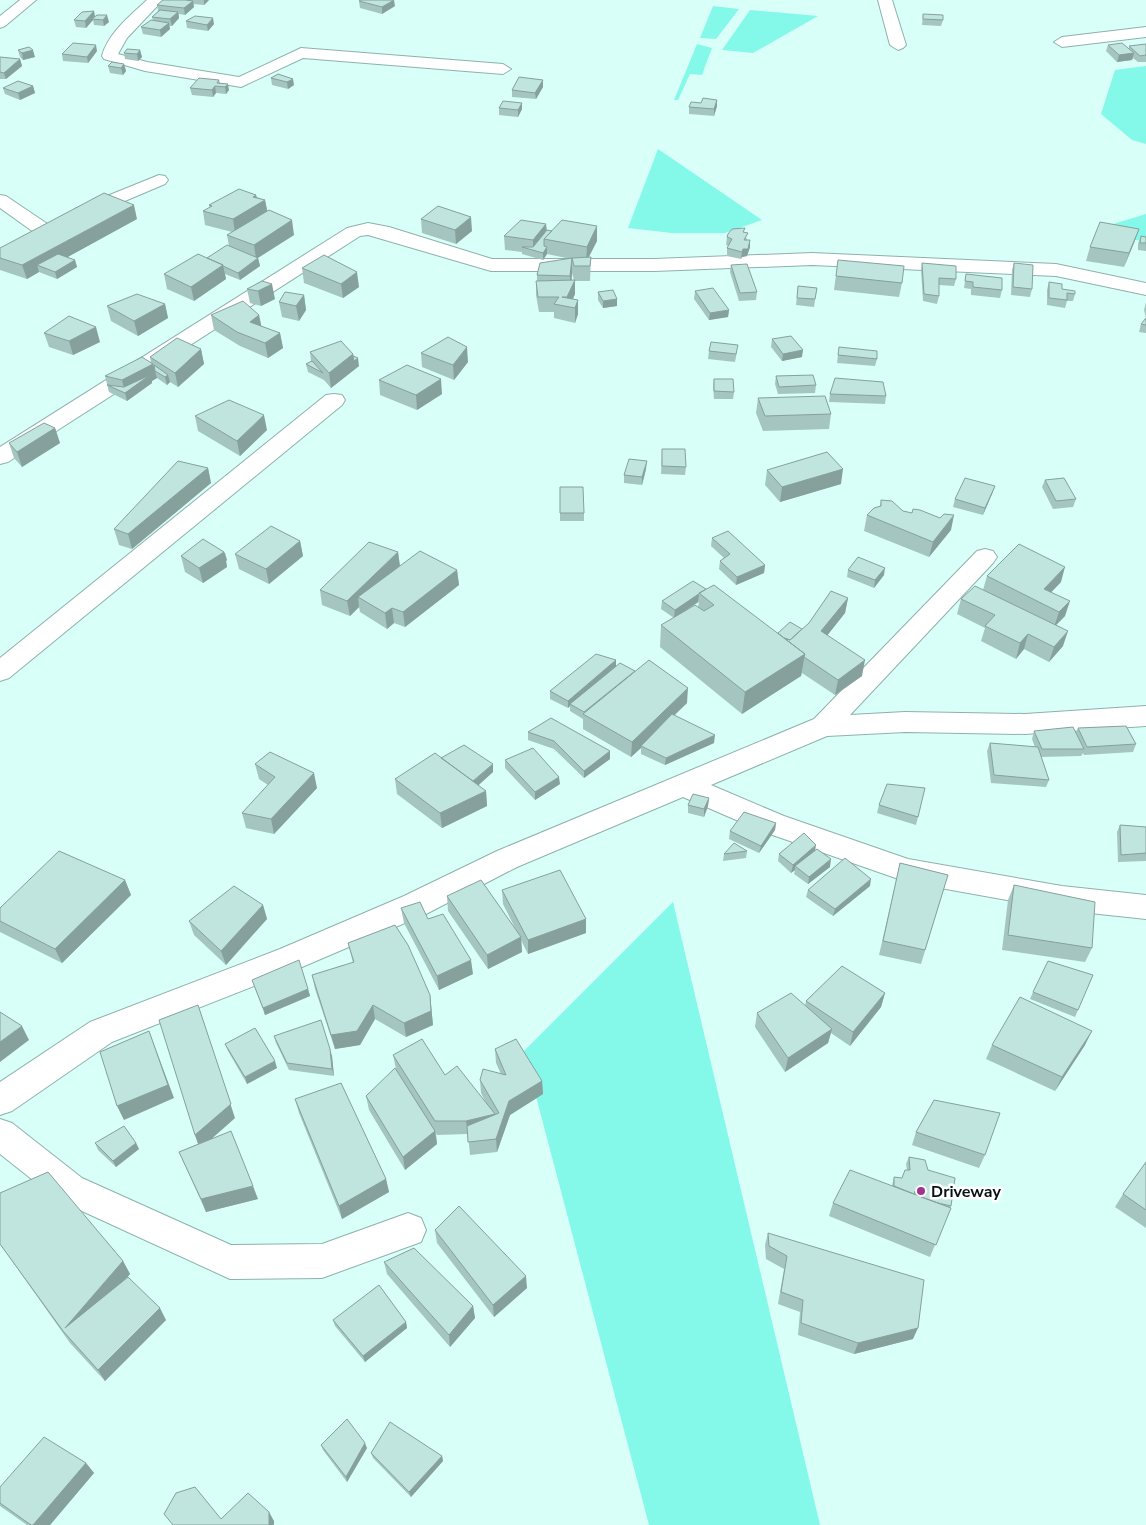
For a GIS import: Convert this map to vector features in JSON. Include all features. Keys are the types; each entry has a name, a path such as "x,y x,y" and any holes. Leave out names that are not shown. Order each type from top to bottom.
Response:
{"street":[{"path":"0,23 29,0"},
{"path":"156,0 132,22 110,52 110,56 145,66 241,82 300,53 503,69"},
{"path":"885,0 898,46"},
{"path":"1062,42 1146,32"},
{"path":"0,200 35,234 158,180"},
{"path":"0,457 354,232 368,229 382,231 490,265 654,265 812,259 1056,270 1146,289"},
{"path":"0,672 334,400"},
{"path":"824,726 985,557"},
{"path":"0,1100 101,1032 291,958 415,905 507,859 824,726 905,722 1026,724 1146,716"},
{"path":"684,785 774,824 908,870 1062,898 1146,907"},
{"path":"0,1134 70,1189 230,1262 322,1261 408,1230"}],"green space":[{"path":"713,6 739,9 716,39 700,38"},
{"path":"750,10 818,16 753,53 722,50"},
{"path":"697,44 712,48 702,75 690,74 678,100 674,100"},
{"path":"1146,66 1146,144 1132,140 1101,114 1115,70"},
{"path":"658,149 762,220 725,233 672,233 628,228"},
{"path":"1146,214 1146,242 1111,235 1100,228"},
{"path":"673,902 820,1525 649,1525 524,1051"}],"building":[{"path":"163,0 193,1 184,8 157,5"},
{"path":"394,0 382,7 359,1"},
{"path":"160,10 178,12 170,19 152,17"},
{"path":"94,11 85,21 74,20 82,12"},
{"path":"923,14 943,15 943,20 923,19"},
{"path":"97,15 107,15 103,20 92,19"},
{"path":"195,16 213,18 207,25 186,21"},
{"path":"151,20 169,23 160,30 141,27"},
{"path":"73,43 96,45 87,57 62,54"},
{"path":"1122,43 1134,53 1119,55 1108,45"},
{"path":"1146,44 1146,55 1140,56 1129,46"},
{"path":"29,47 33,50 22,53 18,50"},
{"path":"127,49 140,50 137,54 124,53"},
{"path":"0,57 20,59 4,73 0,72"},
{"path":"112,62 124,64 121,68 108,66"},
{"path":"278,74 293,79 287,82 271,78"},
{"path":"519,77 543,80 535,93 512,90"},
{"path":"199,78 219,80 217,83 228,84 225,87 215,86 212,90 190,88"},
{"path":"18,81 33,86 18,93 3,88"},
{"path":"703,98 717,100 714,109 689,107 691,102 701,103"},
{"path":"503,101 522,103 518,110 499,108"},
{"path":"239,189 256,195 253,197 265,200 233,219 203,211 212,206 209,205"},
{"path":"104,193 134,205 22,265 0,258 0,248"},
{"path":"438,206 471,217 455,230 421,219"},
{"path":"269,210 292,220 254,245 227,235"},
{"path":"521,220 546,224 533,240 504,236"},
{"path":"562,220 597,226 587,247 544,239"},
{"path":"1100,222 1139,229 1129,253 1090,247"},
{"path":"745,228 743,232 748,233 744,240 750,240 748,249 743,249 742,252 727,248 732,239 727,237 732,229"},
{"path":"547,230 552,231 544,239 544,246 547,247 543,253 522,247 533,247"},
{"path":"1141,236 1146,237 1146,243 1140,243"},
{"path":"227,245 258,258 238,273 207,258"},
{"path":"58,254 75,260 55,272 37,265"},
{"path":"198,254 223,265 191,287 164,274"},
{"path":"324,255 357,272 341,284 302,268"},
{"path":"591,257 590,266 574,266 572,258"},
{"path":"572,258 570,276 537,275 540,263"},
{"path":"838,260 904,266 902,283 836,276"},
{"path":"922,263 956,266 956,279 939,278 939,296 924,294"},
{"path":"1014,263 1033,265 1032,289 1013,287"},
{"path":"747,264 757,292 740,293 731,265"},
{"path":"966,274 1002,278 1002,290 973,287 973,282 965,281"},
{"path":"575,280 567,297 562,297 578,300 575,308 554,304 559,297 538,297 536,281"},
{"path":"262,281 272,284 258,291 247,289"},
{"path":"1049,282 1062,284 1062,289 1075,291 1075,294 1067,293 1067,300 1049,298"},
{"path":"798,286 817,288 815,299 797,298"},
{"path":"713,288 729,310 710,313 695,291"},
{"path":"613,290 617,299 603,301 598,292"},
{"path":"285,292 304,295 296,306 279,302"},
{"path":"137,294 165,304 134,321 107,306"},
{"path":"243,301 259,315 250,322 280,333 265,343 237,332 211,315"},
{"path":"69,316 96,327 69,341 44,333"},
{"path":"1146,318 1146,325 1141,324"},
{"path":"791,336 803,350 783,354 772,339"},
{"path":"448,337 467,347 453,365 421,353"},
{"path":"177,338 201,349 175,373 150,357"},
{"path":"341,341 353,354 329,373 310,352"},
{"path":"711,342 738,345 736,354 709,351"},
{"path":"839,347 877,351 877,359 838,355"},
{"path":"142,357 153,364 122,380 105,376"},
{"path":"312,361 323,373 306,364"},
{"path":"154,365 168,375 165,377 155,371"},
{"path":"407,365 441,379 416,395 379,380"},
{"path":"150,375 125,393 107,385 124,387"},
{"path":"813,375 816,385 779,387 776,376"},
{"path":"835,378 883,382 886,396 830,394"},
{"path":"714,379 733,379 734,392 714,391"},
{"path":"825,396 831,414 765,416 758,398"},
{"path":"229,400 264,415 237,441 195,416"},
{"path":"44,423 55,428 17,452 9,443"},
{"path":"662,449 685,449 686,467 662,466"},
{"path":"827,452 843,469 782,487 767,470"},
{"path":"629,459 647,461 642,477 624,475"},
{"path":"178,461 208,468 128,534 114,529"},
{"path":"965,478 995,486 985,508 955,499"},
{"path":"1064,478 1076,499 1056,501 1045,480"},
{"path":"560,487 583,487 584,513 560,513"},
{"path":"881,500 892,501 903,511 912,513 913,509 940,518 944,514 954,515 933,542 867,515 874,508 881,506"},
{"path":"271,526 300,541 266,569 235,554"},
{"path":"728,531 765,565 737,577 720,561 730,554 712,538"},
{"path":"203,539 224,552 199,568 181,556"},
{"path":"369,542 398,552 347,601 320,590"},
{"path":"1019,544 1065,567 1044,589 1070,601 1059,612 987,576"},
{"path":"420,551 457,570 403,612 392,608 385,613 358,597"},
{"path":"858,557 885,568 875,580 848,570"},
{"path":"693,581 706,589 675,610 662,601"},
{"path":"714,585 805,654 745,692 661,625 695,605 704,611 714,605 699,593"},
{"path":"975,586 1068,631 1054,647 1028,634 1020,643 985,626 995,615 961,599"},
{"path":"831,591 848,598 821,631 865,660 838,680 804,657 805,654 784,638 790,640 809,623"},
{"path":"790,622 802,629 790,640 778,633"},
{"path":"596,654 616,660 568,701 550,691"},
{"path":"649,660 688,688 632,742 583,714"},
{"path":"620,663 635,671 584,712 570,704"},
{"path":"672,714 715,735 666,758 641,746"},
{"path":"551,718 610,751 584,771 554,741 528,732"},
{"path":"1126,726 1136,744 1087,747 1078,728"},
{"path":"1073,727 1084,749 1042,749 1034,731"},
{"path":"990,743 1038,747 1049,780 994,775"},
{"path":"464,745 493,764 473,781 441,758"},
{"path":"533,748 559,777 535,792 505,760"},
{"path":"270,752 314,773 271,819 242,813 275,777 255,764"},
{"path":"435,753 486,791 440,813 395,779"},
{"path":"887,784 925,788 918,817 879,805"},
{"path":"693,794 709,798 704,809 688,805"},
{"path":"744,812 776,823 761,846 730,831"},
{"path":"1120,825 1146,827 1146,853 1121,855"},
{"path":"804,833 816,845 793,865 779,854"},
{"path":"734,843 747,851 724,854"},
{"path":"817,849 831,859 809,877 795,866"},
{"path":"59,851 125,880 55,949 0,921 0,908"},
{"path":"845,858 871,879 835,909 808,890"},
{"path":"900,863 948,875 925,950 883,941"},
{"path":"560,870 586,919 528,940 502,890"},
{"path":"481,880 521,937 487,955 447,896"},
{"path":"1014,885 1095,902 1092,948 1008,935"},
{"path":"234,886 263,905 221,951 189,921"},
{"path":"420,902 428,919 443,914 471,960 437,976 401,908"},
{"path":"395,925 408,945 430,995 431,1011 404,1023 373,1005 357,1031 331,1035 312,975 354,962 348,943"},
{"path":"299,960 308,989 263,1008 252,980"},
{"path":"1048,961 1093,975 1078,1010 1033,992"},
{"path":"842,966 885,993 853,1032 806,1001"},
{"path":"791,993 832,1029 788,1058 757,1013"},
{"path":"1020,997 1092,1031 1062,1077 992,1045"},
{"path":"198,1005 231,1104 195,1135 159,1020"},
{"path":"0,1012 22,1026 0,1042"},
{"path":"321,1020 330,1049 332,1069 287,1063 274,1036"},
{"path":"255,1028 275,1061 245,1077 225,1044"},
{"path":"149,1031 168,1085 117,1106 100,1052"},
{"path":"422,1039 445,1075 457,1066 495,1114 466,1121 435,1121 393,1055"},
{"path":"516,1039 542,1081 509,1101 496,1139 468,1142 467,1126 499,1113 480,1080 483,1069 506,1075 495,1049"},
{"path":"395,1068 435,1131 403,1157 366,1096"},
{"path":"341,1083 386,1179 339,1206 295,1099"},
{"path":"934,1100 1000,1113 985,1155 916,1132"},
{"path":"124,1126 136,1143 113,1161 95,1143"},
{"path":"231,1131 253,1186 201,1199 179,1152"},
{"name":"Driveway","path":"909,1157 925,1160 928,1170 955,1178 951,1206 921,1197 915,1191 914,1194 894,1186 894,1177 902,1178 905,1170 910,1170"},
{"path":"1146,1162 1146,1210 1123,1194"},
{"path":"850,1170 951,1208 936,1245 833,1203"},
{"path":"48,1172 123,1261 65,1328 128,1277 160,1308 98,1370 63,1331 0,1244 0,1193"},
{"path":"459,1206 526,1276 493,1305 435,1230"},
{"path":"768,1233 924,1280 918,1328 858,1343 801,1323 803,1300 781,1292 787,1256 769,1246"},
{"path":"414,1248 473,1306 449,1335 384,1262"},
{"path":"379,1285 406,1322 363,1356 333,1320"},
{"path":"347,1419 365,1443 346,1477 321,1445"},
{"path":"390,1422 442,1456 409,1492 371,1453"},
{"path":"44,1437 86,1463 31,1525 0,1503 0,1487"},
{"path":"195,1487 221,1519 248,1493 269,1512 269,1525 173,1525 164,1514 176,1493"}],"place":[{"name":"Driveway","path":"921,1191"}]}
